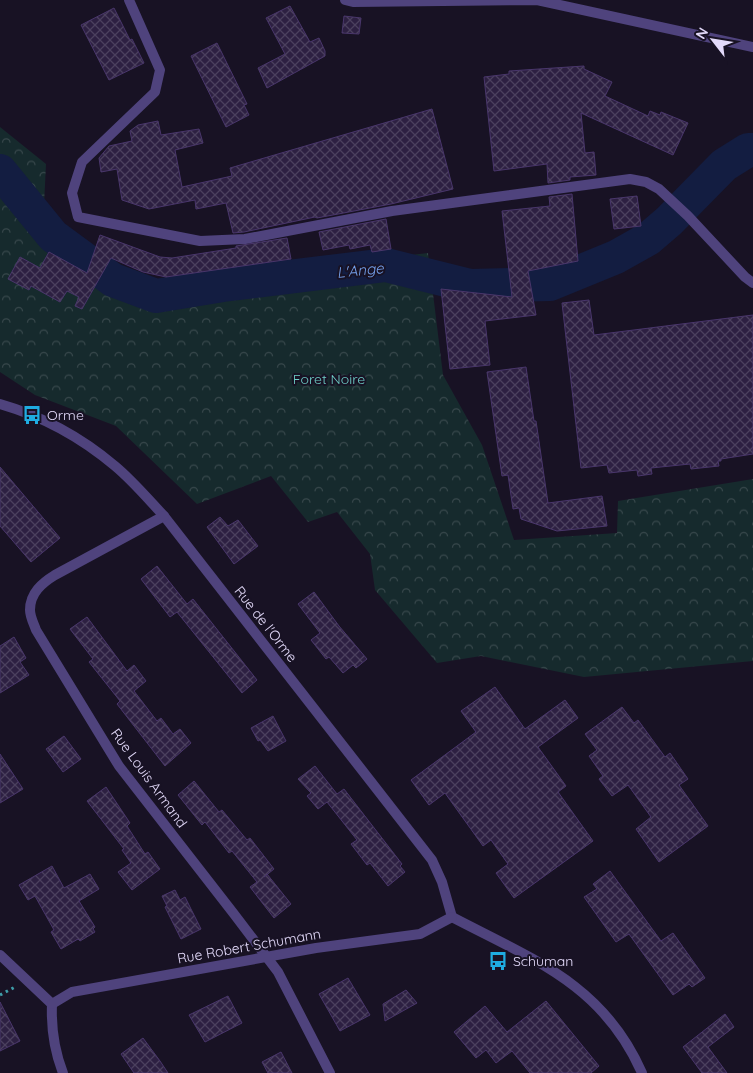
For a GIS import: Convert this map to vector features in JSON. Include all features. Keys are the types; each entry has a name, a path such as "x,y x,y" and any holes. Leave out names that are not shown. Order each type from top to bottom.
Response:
{"street":[{"path":"129,0 160,70 155,92 82,162 72,193 78,217 200,241 245,239 392,211 630,179 646,182 672,200 745,277 753,283"},
{"path":"345,0 353,2 537,0 753,47"},
{"name":"Rue de l'Orme","path":"0,404 32,415 73,435 94,449 117,467 164,516 432,860 442,882 452,917"},
{"name":"Rue Louis Armand","path":"164,516 40,585 33,596 30,611 36,630 119,766 282,980 330,1073"},
{"path":"452,917 555,971 578,988 598,1005 613,1024 626,1043 642,1073"},
{"name":"Rue Robert Schumann","path":"52,1004 72,992 316,948 420,934 452,917"},
{"path":"0,955 52,1004 51,1030 62,1073"}],"green space":[{"name":"Foret Noire","path":"0,127 46,164 44,205 103,266 166,284 428,253 443,375 482,445 514,540 617,533 618,501 753,479 753,661 584,677 481,656 437,663 375,590 370,554 337,512 308,522 271,476 197,504 116,426 35,395 0,372"}],"building":[{"path":"290,6 310,42 319,38 325,51 325,56 267,88 258,68 285,54 266,18"},
{"path":"114,8 144,63 109,80 81,25"},
{"path":"344,16 361,18 359,34 342,33"},
{"path":"217,43 247,104 244,105 249,115 226,127 191,56"},
{"path":"584,66 584,69 612,82 605,96 648,116 650,111 660,115 661,112 688,123 673,155 581,113 585,153 594,152 596,175 570,177 570,180 548,183 547,164 494,171 484,77 509,74 509,71"},
{"path":"432,109 453,189 391,204 244,232 233,233 226,203 196,209 195,200 149,209 122,200 117,169 101,172 99,158 109,146 132,141 130,131 138,125 158,121 161,135 199,129 203,143 175,150 182,187 232,176 230,168"},
{"path":"572,194 578,261 528,271 536,315 485,321 490,365 450,369 441,289 512,297 502,211 550,206 549,197"},
{"path":"637,196 641,226 614,229 610,199"},
{"path":"386,219 391,249 372,252 370,245 350,249 349,245 323,250 319,232"},
{"path":"100,235 160,257 172,258 287,238 291,259 166,277 143,272 111,258 82,309 75,306 79,297 67,291 60,302 31,286 29,290 8,279 20,257 40,268 49,252 87,273"},
{"path":"589,300 594,335 753,315 753,454 721,459 721,461 718,461 719,466 691,469 690,464 651,468 652,474 638,476 637,470 609,473 607,465 581,468 562,303"},
{"path":"526,367 548,503 602,496 607,526 557,531 521,519 519,508 513,509 508,475 502,476 487,372"},
{"path":"0,467 60,538 31,562 0,526"},
{"path":"220,517 228,526 238,520 258,546 234,564 207,527"},
{"path":"157,566 187,604 193,599 257,680 242,693 177,612 170,617 141,579"},
{"path":"314,592 367,659 356,668 353,665 343,673 329,657 326,659 311,640 320,633 298,604"},
{"path":"87,617 127,671 134,665 146,681 134,691 157,721 161,718 173,734 180,729 191,743 165,766 117,704 120,701 89,662 93,659 70,629"},
{"path":"14,637 26,658 20,662 29,675 0,693 0,646"},
{"path":"495,687 525,729 565,700 578,718 538,747 566,786 558,792 593,841 514,898 496,873 508,864 491,840 483,846 445,793 429,805 411,780 476,732 461,711"},
{"path":"622,707 634,723 638,720 665,757 670,753 688,779 679,785 708,826 659,862 636,829 651,817 628,785 612,796 599,779 603,776 589,756 597,750 585,734"},
{"path":"273,716 286,741 268,751 260,740 258,741 251,728"},
{"path":"64,736 81,759 63,772 46,749"},
{"path":"0,754 23,789 0,803"},
{"path":"315,766 337,794 344,789 402,864 400,866 405,872 388,886 370,863 367,865 351,844 357,840 327,802 318,809 307,796 311,793 298,779"},
{"path":"194,781 219,812 222,810 247,840 250,838 274,869 267,874 291,904 274,918 250,887 257,882 232,851 229,853 205,822 202,825 178,795"},
{"path":"106,787 130,823 127,826 145,854 148,852 160,869 132,890 118,872 131,863 122,850 124,849 87,801"},
{"path":"52,866 64,888 90,874 99,889 79,901 95,927 93,929 95,932 61,949 51,932 54,930 35,896 28,900 19,885"},
{"path":"610,871 661,941 673,933 705,978 692,987 689,984 673,995 629,934 616,942 584,897 597,889 593,884"},
{"path":"175,890 180,900 185,897 201,929 181,939 165,907 167,906 162,896"},
{"path":"348,978 370,1015 340,1031 319,994"},
{"path":"406,990 417,1003 385,1021 383,1004"},
{"path":"228,996 242,1023 205,1042 189,1015"},
{"path":"546,1001 599,1066 591,1073 530,1073 512,1051 496,1063 486,1050 476,1058 454,1032 485,1006 507,1032"},
{"path":"0,1002 20,1041 0,1051"},
{"path":"725,1014 734,1027 708,1047 727,1073 702,1073 683,1047"},
{"path":"143,1038 168,1073 134,1073 121,1054"},
{"path":"281,1052 292,1073 268,1073 262,1062"}],"waterway":[{"name":"L'Ange","path":"0,171 53,236 113,280 156,296 223,285 386,265 470,286 550,284 616,257 648,239 669,221 724,165 748,150 753,150"}],"place":[{"name":"Orme","path":"32,415"},
{"name":"Schuman","path":"498,961"}]}
